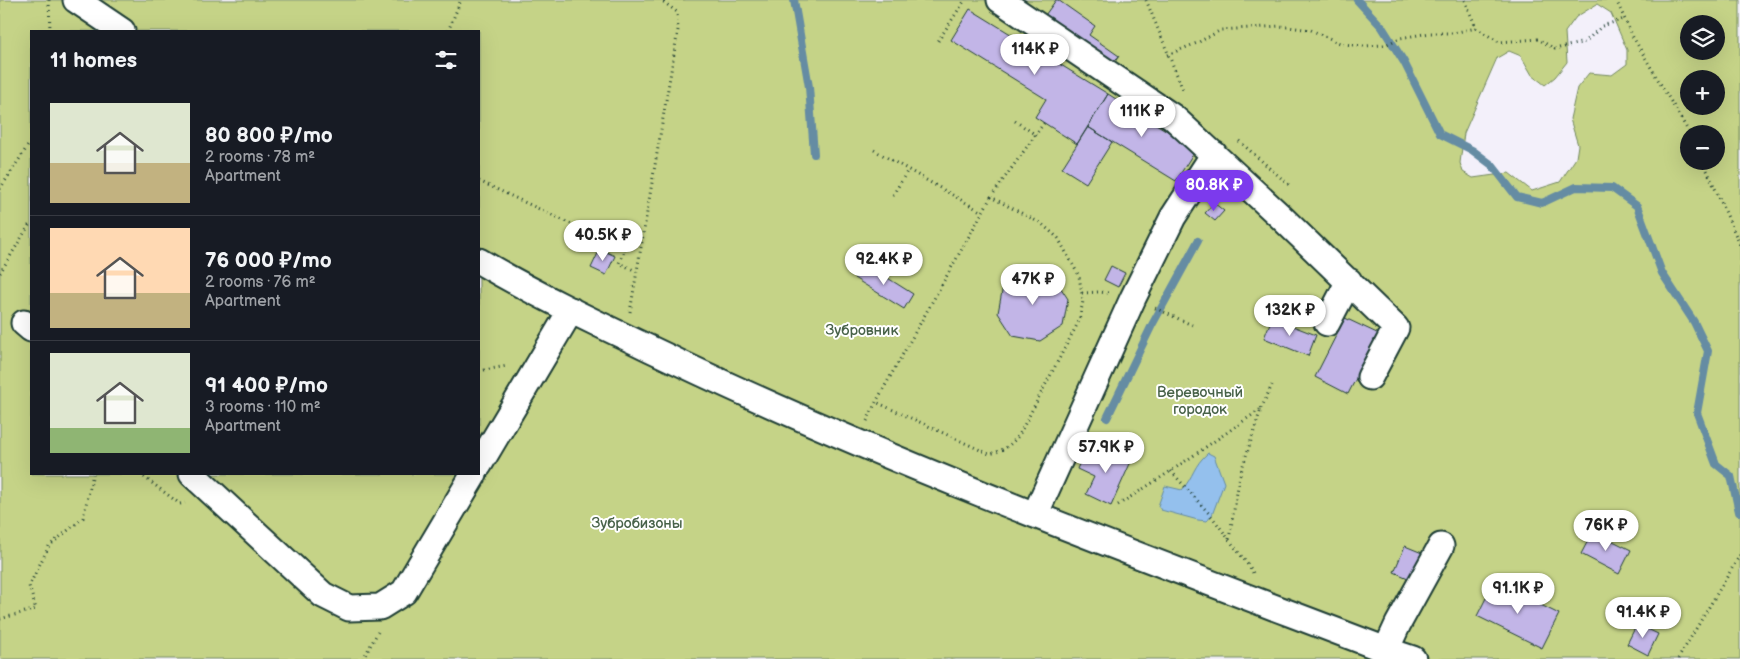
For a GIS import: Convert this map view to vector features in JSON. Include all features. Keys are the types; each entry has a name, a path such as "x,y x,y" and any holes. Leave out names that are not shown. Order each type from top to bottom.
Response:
{"street":[{"path":"76,0 121,30"},
{"path":"1000,0 1173,117 1349,281 1396,328 1370,377"},
{"path":"1035,515 1133,298 1173,217 1214,154"},
{"path":"480,262 626,337 752,396 856,441 1035,515 1413,659"},
{"path":"1327,323 1349,281"},
{"path":"480,464 571,310"},
{"path":"193,475 323,595 349,608 380,607 404,592 473,475"},
{"path":"1386,650 1398,624 1441,546"}],"path":[{"path":"49,0 50,30"},
{"path":"448,30 461,0"},
{"path":"626,337 678,30 677,12 661,0"},
{"path":"938,42 965,0"},
{"path":"1146,0 1167,55 1184,92 1191,98"},
{"path":"1465,0 1476,28 1499,42 1538,39 1555,50 1585,42 1602,26 1624,18"},
{"path":"1616,0 1633,37 1685,125"},
{"path":"1167,55 1197,43 1221,30 1280,26 1311,30 1342,44 1364,46 1385,45 1400,38 1430,33 1453,33 1476,28"},
{"path":"1015,121 1036,135"},
{"path":"856,441 991,196 1044,123"},
{"path":"1233,135 1289,184"},
{"path":"0,189 30,143"},
{"path":"874,150 982,212"},
{"path":"893,195 908,170"},
{"path":"1707,170 1740,245"},
{"path":"480,181 625,249 619,263 636,271"},
{"path":"876,402 989,454 999,452 1010,446 1019,435 1079,321 1083,301 1079,276 1058,238 1042,224 991,196"},
{"path":"0,273 30,224"},
{"path":"1152,307 1192,325"},
{"path":"1229,539 1240,475 1261,409 1272,385"},
{"path":"1118,505 1261,409"},
{"path":"1171,471 1213,518 1252,569 1261,602"},
{"path":"0,619 36,609 29,586 49,546 83,518 93,475"},
{"path":"1678,659 1740,555"}],"green space":[{"name":"Зубровник","path":"0,0 1740,0 1740,659 0,659","holes":["1597,4 1611,13 1627,50 1627,64 1612,75 1589,73 1577,88 1570,119 1578,145 1576,158 1560,182 1532,191 1509,173 1473,178 1463,172 1460,163 1464,133 1497,58 1509,51 1521,56 1532,75 1545,85 1555,77 1567,62 1565,32 1576,17"]}],"water":[{"path":"1208,453 1214,456 1224,483 1212,515 1207,521 1161,510 1158,506 1165,486 1182,490 1199,462"}],"building":[{"path":"1056,0 1095,26 1089,35 1119,56 1112,66 1043,18"},
{"path":"970,9 1108,94 1077,144 1035,117 1046,99 951,40"},
{"path":"1108,94 1196,149 1176,181 1088,127"},
{"path":"1088,127 1112,142 1086,183 1062,168"},
{"path":"1214,203 1224,211 1215,221 1205,213"},
{"path":"600,249 615,256 606,275 591,268"},
{"path":"864,263 913,294 904,309 854,278"},
{"path":"1111,266 1125,273 1118,287 1104,280"},
{"path":"1025,270 1053,276 1068,299 1063,326 1040,341 1013,336 998,313 1003,286"},
{"path":"1272,318 1316,335 1308,356 1264,338"},
{"path":"1345,318 1379,334 1348,394 1315,377"},
{"path":"1109,446 1133,457 1111,506 1086,494 1094,477 1077,469 1084,453 1102,461"},
{"path":"1593,531 1631,550 1619,574 1581,554"},
{"path":"1405,546 1427,555 1415,581 1394,572"},
{"path":"1494,582 1559,614 1542,648 1477,616"},
{"path":"1637,624 1658,634 1648,655 1627,644"}],"waterway":[{"path":"794,0 809,87 814,154"},
{"path":"1357,0 1382,27 1404,62 1440,134 1472,150 1492,165 1517,197 1542,203 1576,187 1612,188 1637,206 1662,273 1694,322 1708,351 1697,413 1716,464 1731,476 1739,512"},
{"path":"1107,418 1152,325 1198,241"}],"park label":[{"name":"Веревочный городок","path":"1200,400"},
{"name":"Зубробизоны","path":"637,523"}]}
